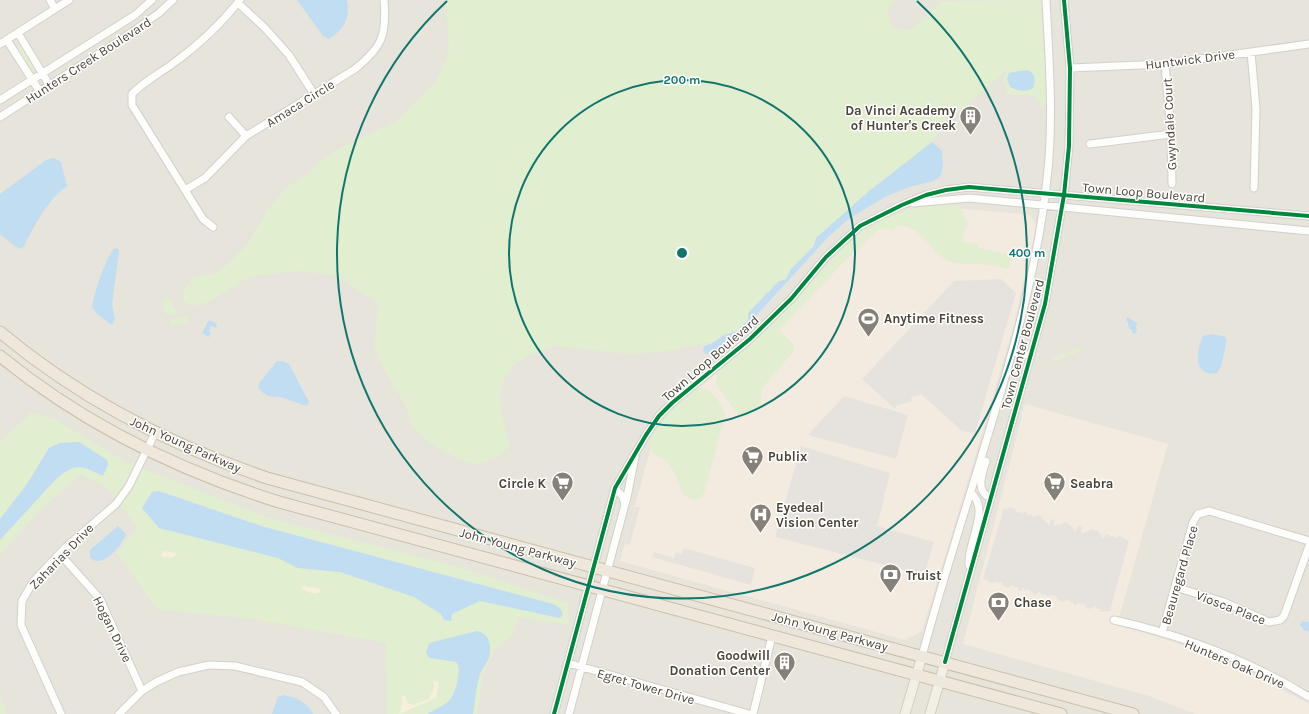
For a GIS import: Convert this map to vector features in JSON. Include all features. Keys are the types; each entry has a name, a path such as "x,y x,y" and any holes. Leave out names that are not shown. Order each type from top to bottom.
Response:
{"highway":[{"name":"John Young Parkway","path":"0,332 34,359 82,391 155,433 207,456 267,478 1133,714"},
{"name":"John Young Parkway","path":"0,356 36,384 83,416 146,450 212,479 279,502 1061,714"}],"main road":[{"name":"Town Center Boulevard","path":"905,714 922,656"},
{"name":"Town Center Boulevard","path":"930,714 945,662"}],"street":[{"path":"50,0 55,9"},
{"path":"0,44 69,0"},
{"name":"Hunters Creek Boulevard","path":"0,100 135,15 152,0"},
{"name":"Hunters Creek Boulevard","path":"0,117 50,86 153,17 173,0"},
{"name":"Amaca Circle","path":"185,190 205,178 246,136 355,69 369,57 381,42 386,19 384,0"},
{"name":"Town Center Boulevard","path":"922,656 944,577 994,418 1032,276 1044,206 1050,156 1050,81 1046,0"},
{"name":"Town Center Boulevard","path":"945,662 1044,304 1062,208 1069,146 1070,68 1064,0"},
{"path":"214,227 203,219 132,105 132,94 138,87 172,64 207,35 239,2 289,55 314,94"},
{"path":"18,33 50,86"},
{"path":"7,40 40,92"},
{"name":"Huntwick Drive","path":"1070,68 1165,64 1309,44"},
{"path":"1251,52 1256,109 1254,188"},
{"name":"Gwyndale Court","path":"1165,64 1171,134 1172,184"},
{"path":"229,117 246,136"},
{"path":"1090,144 1171,134"},
{"name":"Town Loop Boulevard","path":"554,714 614,488 636,451 659,416 672,403 750,339 791,299 826,257 860,226 902,204 946,190 969,187 1046,192 1064,195 1309,216"},
{"name":"Town Loop Boulevard","path":"902,204 969,198 1309,231"},
{"path":"1013,351 1030,356"},
{"name":"Town Center Boulevard","path":"990,498 983,494 980,488 981,479 993,436 994,418"},
{"name":"Zaharias Drive","path":"61,714 21,625 22,601 33,582 60,554 95,520 116,504 129,486 155,433"},
{"name":"Town Loop Boulevard","path":"569,714 625,505 636,451"},
{"path":"614,488 623,497 625,505"},
{"name":"Town Center Boulevard","path":"970,568 968,555 980,515 980,505 977,498 971,493"},
{"name":"Beauregard Place","path":"1162,633 1193,522 1198,514 1202,512 1209,512 1309,541"},
{"name":"Viosca Place","path":"1175,587 1224,602 1269,622 1274,622 1284,616 1309,546"},
{"name":"Hogan Drive","path":"60,554 100,599 142,692"},
{"name":"Hunters Oak Drive","path":"1114,620 1162,633 1262,672 1309,697"},
{"path":"753,714 772,636"},
{"name":"Egret Tower Drive","path":"568,663 581,668 749,714"},
{"path":"119,714 142,692 178,672 209,665 235,666 302,682 324,697 336,714"}],"shaded area":[{"path":"0,0 1309,0 1309,714 0,714"},
{"path":"955,208 1031,215 1036,227 1014,324 922,631 905,640 620,561 652,443 691,394 747,350 768,331 862,234"},
{"path":"1001,279 1016,293 975,433 962,431 921,394 911,398 912,401 896,406 895,409 862,379 954,281"},
{"path":"844,396 908,415 896,459 808,435"},
{"path":"1025,404 1168,444 1117,625 1177,643 1253,675 1309,704 1309,714 1195,714 1149,696 963,644"},
{"path":"801,446 890,473 877,526 934,542 924,575 775,537"},
{"path":"635,507 640,507 630,544 625,545"},
{"path":"1008,507 1014,508 1017,513 1019,511 1023,514 1024,511 1027,512 1028,516 1031,514 1033,517 1038,515 1043,516 1042,518 1049,525 1051,519 1055,520 1053,526 1062,524 1063,522 1068,523 1076,532 1078,526 1082,527 1081,534 1092,529 1098,531 1103,539 1106,534 1110,537 1114,536 1115,538 1120,536 1129,541 1110,611 1100,612 1101,609 1097,609 1096,606 1090,609 1086,608 1083,603 1081,605 1078,602 1077,605 1073,604 1073,601 1069,602 1068,599 1063,602 1059,601 1055,595 1046,596 1046,594 1042,595 1040,592 1035,595 1028,589 1026,591 1023,588 1022,591 1018,590 1019,587 1014,587 1013,585 1008,588 1000,581 999,583 996,581 994,583 983,579 1004,508 1007,509"},
{"path":"684,548 755,568 751,585 652,557 654,552 674,558 676,552 682,554"}],"green space":[{"path":"446,0 896,0 889,7 889,19 894,27 904,30 916,26 942,1 1041,0 1047,96 1046,102 1040,108 1040,100 1036,100 1036,96 1008,94 1003,81 1007,70 942,127 931,145 868,192 817,238 814,246 791,269 786,279 778,282 748,320 737,331 724,335 714,342 666,351 631,354 554,346 527,356 513,366 504,380 500,394 501,412 510,446 497,458 475,464 461,460 436,447 413,429 407,409 379,360 374,347 378,303 334,275 299,271 251,276 206,303 191,306 182,298 184,289 194,277 218,273 247,245 268,209 287,187 305,176 317,163 342,147 397,121 436,81 449,51"},
{"path":"20,44 35,67 34,69 29,68 17,49"},
{"path":"952,202 961,208 968,225 965,228 962,242 978,244 978,248 1014,255 1008,269 993,265 959,264 950,262 940,255 911,228 896,226 894,230 879,229 841,265 779,330 793,344 794,351 763,387 761,391 761,403 748,416 738,414 716,384 717,374 729,361 759,337 785,312 840,251 855,237 887,217 919,207"},
{"path":"168,298 178,314 166,315 161,300"},
{"path":"185,316 189,321 186,323 170,325 170,319"},
{"path":"1078,348 1083,350 1056,361 1048,359"},
{"path":"702,387 710,391 716,398 722,407 725,416 704,493 700,498 693,500 683,494 669,464 651,451 650,441 661,423 678,403 687,395"},
{"path":"32,412 54,419 128,463 275,520 459,567 568,603 569,625 518,617 514,634 494,650 483,674 477,714 387,714 386,643 254,619 157,609 117,553 137,527 105,486 80,474 40,511 0,554 0,442"},
{"path":"0,693 7,714 0,714"}],"sand":[{"path":"165,551 176,553 176,555 172,558 162,557 161,554"},
{"path":"304,585 319,588 321,591 319,593 311,593 301,588"},
{"path":"433,680 439,683 436,698 399,714 402,704 402,696 405,696 408,703 413,705 429,699 434,688"}],"water":[{"path":"297,0 347,0 348,13 343,27 329,39 323,36"},
{"path":"1026,70 1032,73 1035,79 1034,87 1022,91 1010,87 1007,79 1009,73"},
{"path":"932,142 942,151 943,167 940,177 933,181 909,187 885,197 850,218 829,236 744,329 711,353 706,354 703,351 704,346 711,344 724,335 737,331 748,320 748,313 778,282 786,279 791,269 814,246 816,238 868,192"},
{"path":"54,158 61,162 67,186 47,206 22,249 16,247 0,234 0,194 46,160"},
{"path":"117,248 119,250 112,304 115,319 112,325 97,314 92,307 95,292 103,269 113,249"},
{"path":"1127,317 1137,323 1137,331 1135,334 1129,329 1128,322 1126,320"},
{"path":"209,320 217,324 216,328 211,326 209,331 211,333 209,337 202,333"},
{"path":"1213,334 1225,337 1227,340 1221,366 1217,373 1209,373 1200,367 1198,355 1203,336"},
{"path":"277,361 283,361 289,364 309,402 307,406 280,397 268,396 258,387 260,382"},
{"path":"79,442 107,460 108,465 103,476 80,467 64,473 57,478 0,540 0,519 27,484 49,448 60,443"},
{"path":"159,491 261,526 553,604 560,608 563,614 560,618 480,601 452,614 451,621 444,620 441,614 414,597 340,572 298,568 278,558 159,528 142,508 152,492"},
{"path":"118,526 126,534 116,550 101,561 95,561 90,558 90,550"},
{"path":"1303,621 1309,622 1309,632 1303,630 1303,627 1300,626"},
{"path":"477,631 485,635 490,645 490,650 489,658 479,677 473,714 427,714 449,701 456,688 459,670 456,662 430,658 426,653 429,643"},
{"path":"283,695 301,701 308,706 313,714 272,714 278,697"}],"cycle path":[{"path":"945,662 1045,304 1064,195 1069,146 1070,68 1064,0"},
{"path":"554,714 615,488 646,435 659,416 672,403 750,339 791,299 826,257 860,226 926,195 946,190 969,187 1309,216"}],"place":[{"name":"Da Vinci Academy of Hunter's Creek","path":"971,136"},
{"name":"Anytime Fitness","path":"869,338"},
{"name":"Publix","path":"753,476"},
{"name":"Circle K","path":"562,502"},
{"name":"Seabra","path":"1054,502"},
{"name":"Eyedeal Vision Center","path":"761,534"},
{"name":"Truist","path":"891,594"},
{"name":"Chase","path":"998,622"},
{"name":"Goodwill Donation Center","path":"785,682"}]}
